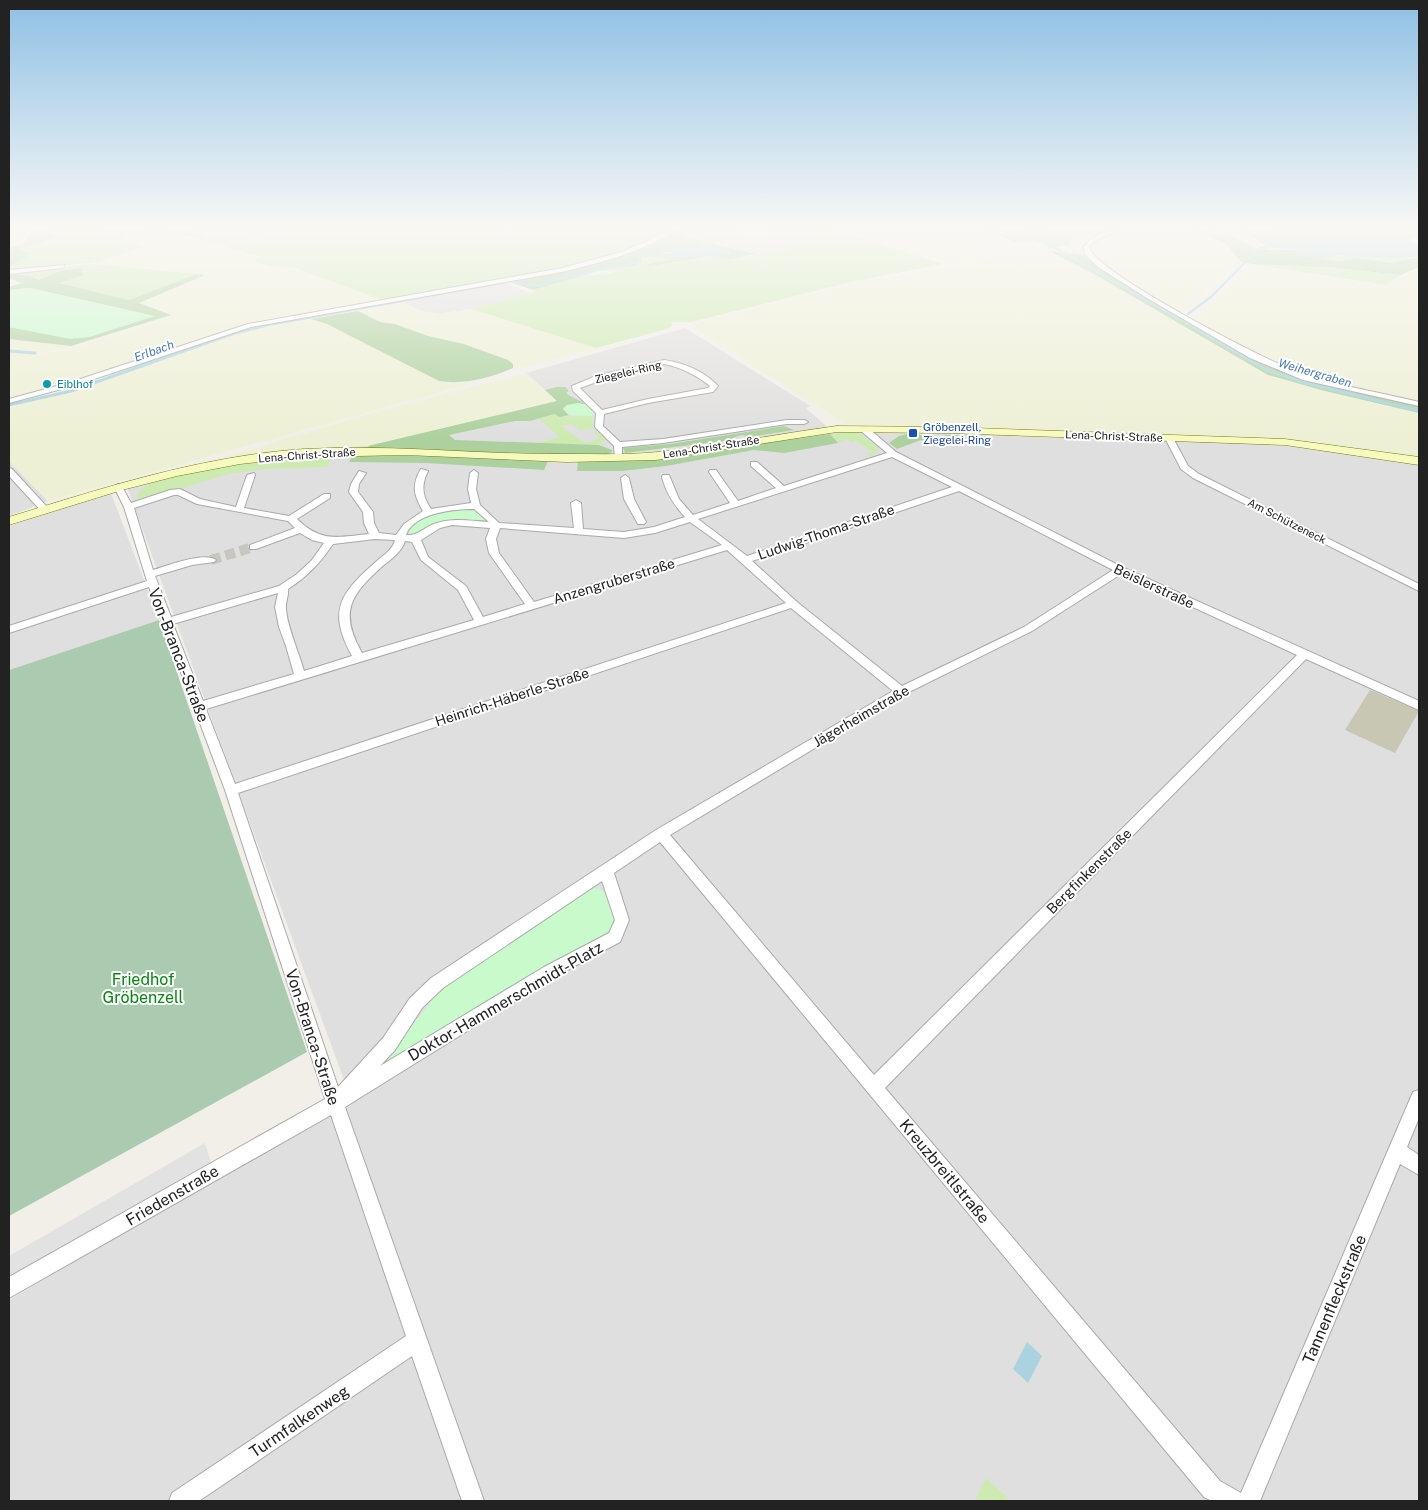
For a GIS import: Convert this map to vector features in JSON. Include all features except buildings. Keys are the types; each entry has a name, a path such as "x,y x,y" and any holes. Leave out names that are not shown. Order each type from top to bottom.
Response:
{"street":[{"path":"9,401 47,393 96,378 216,335 250,325 412,296"},
{"path":"1148,296 1253,356 1279,368 1306,378 1419,404"},
{"name":"Ziegelei-Ring","path":"600,413 648,401 706,391 714,386 701,375 676,364 664,362 599,378 576,386 576,389 600,413 599,427 618,451"},
{"path":"618,451 663,441 788,422 804,422"},
{"name":"Lena-Christ-Straße","path":"9,521 118,487 176,472 240,460 304,453 416,451 567,458 618,451 656,456 837,429 1285,442 1419,461"},
{"name":"Beislerstraße","path":"864,430 893,454 1120,570 1419,706"},
{"name":"Am Schützeneck","path":"1170,438 1184,467 1196,476 1419,588"},
{"path":"129,506 172,492 180,492 197,501 291,519 314,538 330,541 375,536 416,538 437,526 452,522 624,535 655,530 893,454"},
{"path":"754,464 782,489"},
{"path":"424,470 418,481 418,490 422,503 428,511 427,514"},
{"path":"9,471 45,510"},
{"path":"713,472 722,488 736,504"},
{"name":"Lena-Christ-Straße","path":"362,473 355,484 353,492 368,512 369,523 375,536"},
{"path":"474,473 472,489 476,506 492,519 496,525"},
{"path":"239,510 251,475"},
{"path":"666,477 672,496 691,518 745,560"},
{"path":"625,478 629,499 640,522"},
{"name":"Von-Branca-Straße","path":"118,487 129,506 150,579 231,790 335,1103 473,1501"},
{"name":"Ludwig-Thoma-Straße","path":"901,690 793,604 745,560 959,488"},
{"path":"291,519 327,496"},
{"path":"576,503 579,532"},
{"path":"359,658 345,630 343,612 353,592 368,574 396,548 402,532 408,525 439,509 476,506"},
{"path":"624,535 640,522 672,524"},
{"path":"496,525 492,538 494,553 531,605"},
{"path":"253,547 301,529"},
{"path":"416,538 424,558 462,588 480,621"},
{"path":"166,622 283,588 301,576 316,562 330,541"},
{"name":"Anzengruberstraße","path":"198,707 729,546"},
{"name":"Von-Branca-Straße","path":"150,579 191,562 211,560"},
{"name":"Jägerheimstraße","path":"606,871 661,834 901,690 1028,630 1120,570"},
{"path":"9,630 150,579"},
{"path":"283,588 284,594 280,607 284,627 292,646 300,676"},
{"name":"Heinrich-Häberle-Straße","path":"231,790 793,604"},
{"name":"Bergfinkenstraße","path":"874,1086 1304,655"},
{"name":"Kreuzbreitlstraße","path":"661,834 1212,1489 1233,1501"},
{"name":"Doktor-Hammerschmidt-Platz","path":"606,871 622,920 616,937 549,972 335,1103 389,1044 416,1003 437,983 606,871"},
{"name":"Tannenfleckstraße","path":"1249,1501 1419,1098"},
{"name":"Friedenstraße","path":"9,1288 335,1103"},
{"path":"1397,1151 1419,1166"},
{"name":"Turmfalkenweg","path":"180,1501 417,1341"}],"shaded area":[{"path":"153,296 372,296 382,300 248,325 214,334 73,385 9,399 9,352 42,355 79,346 174,317 138,303"},
{"path":"519,296 471,309 438,314 421,311 403,302 410,298"},
{"path":"802,296 1133,296 1268,375 1325,391 1419,413 1419,458 1290,440 846,424 689,325"},
{"path":"1154,296 1200,296 1181,313"},
{"path":"1218,296 1419,296 1419,403 1308,377 1260,357 1193,320"},
{"path":"403,302 421,311 438,314 471,309 596,348 529,366 513,368 513,364 508,360 464,344 428,336 395,324 380,322 358,311"},
{"path":"311,319 327,324 439,381 469,384 48,501 9,461 9,407 82,389 242,332"},
{"path":"685,328 810,406 806,408 833,432 884,431 1280,445 1419,464 1419,1501 9,1501 9,1300 351,1099 127,487 209,462 292,451 557,401 526,373"},
{"path":"9,339 71,346 43,353 20,353 9,350"},
{"path":"526,373 557,401 368,446 292,451 209,462 376,412"},
{"path":"9,461 48,501 9,516"},
{"path":"111,493 159,620 9,670 9,526"},
{"path":"1370,690 1419,711 1395,753 1345,730"},
{"path":"205,1143 211,1163 9,1282 9,1256"}],"green space":[{"path":"9,296 68,296 155,316 89,337 70,339 9,327"},
{"path":"67,296 114,296 129,300 138,296 154,296 139,303 171,315 71,346 9,339 9,327 70,338 89,337 153,316"},
{"path":"114,296 138,296 129,300"},
{"path":"372,296 402,296 382,300"},
{"path":"518,296 793,296 691,322 671,322 670,328 596,348 471,309"},
{"path":"1133,296 1145,296 1302,378 1419,405 1419,413 1325,391 1268,375"},
{"path":"358,311 380,322 395,324 428,336 464,344 508,360 513,364 513,368 477,380 439,381 327,324 311,319"},
{"path":"565,387 569,391 566,393 585,404 567,405 563,409 569,415 560,417 554,414 530,421 515,421 449,435 455,440 599,445 612,450 612,452 607,455 576,455 371,448 368,446 557,401 545,390"},
{"path":"578,403 588,406 595,413 592,416 569,415 563,409 567,405"},
{"path":"554,414 560,417 592,416 594,428 580,430 571,424 561,426 587,443 600,438 594,432 596,430 606,440 599,445 539,443 560,437 539,419"},
{"path":"784,426 794,430 750,437 742,435 735,437 733,440 625,453 623,448 670,444"},
{"path":"855,432 878,447 878,450 871,457 866,454 872,452 857,441 852,442 846,439 838,443 830,434"},
{"path":"830,434 838,443 784,453 754,450 666,466 622,471 577,471 578,462 656,459"},
{"path":"919,434 932,440 946,435 959,435 939,446 921,440 897,449 889,443 899,436"},
{"path":"333,456 327,467 265,469 229,474 138,501 137,495 148,485 169,477 228,465"},
{"path":"352,456 435,456 548,461 544,470 426,463 349,462"},
{"path":"475,508 492,524 435,525 412,535 407,532 413,524 429,514 438,511"},
{"name":"Friedhof Gröbenzell","path":"159,620 307,1052 9,1216 9,670"},
{"path":"593,887 605,892 616,920 607,938 348,1092 389,1055 440,990"},
{"path":"986,1478 1011,1501 975,1501"}],"water":[{"path":"1027,1342 1042,1356 1028,1383 1013,1369"}],"waterway":[{"name":"Erlbach","path":"230,335 268,325 427,296"},
{"name":"Weihergraben","path":"1140,296 1207,335"},
{"path":"1188,314 1211,296"},
{"name":"Weihergraben","path":"1205,334 1267,370 1306,383 1419,411"},
{"name":"Erlbach","path":"9,405 71,391 230,335"},
{"path":"9,351 35,353"}],"tunnel":[{"path":"211,560 253,547"}],"place":[{"name":"Eiblhof","path":"47,384"},
{"name":"Gröbenzell, Ziegelei-Ring","path":"913,433"}]}
